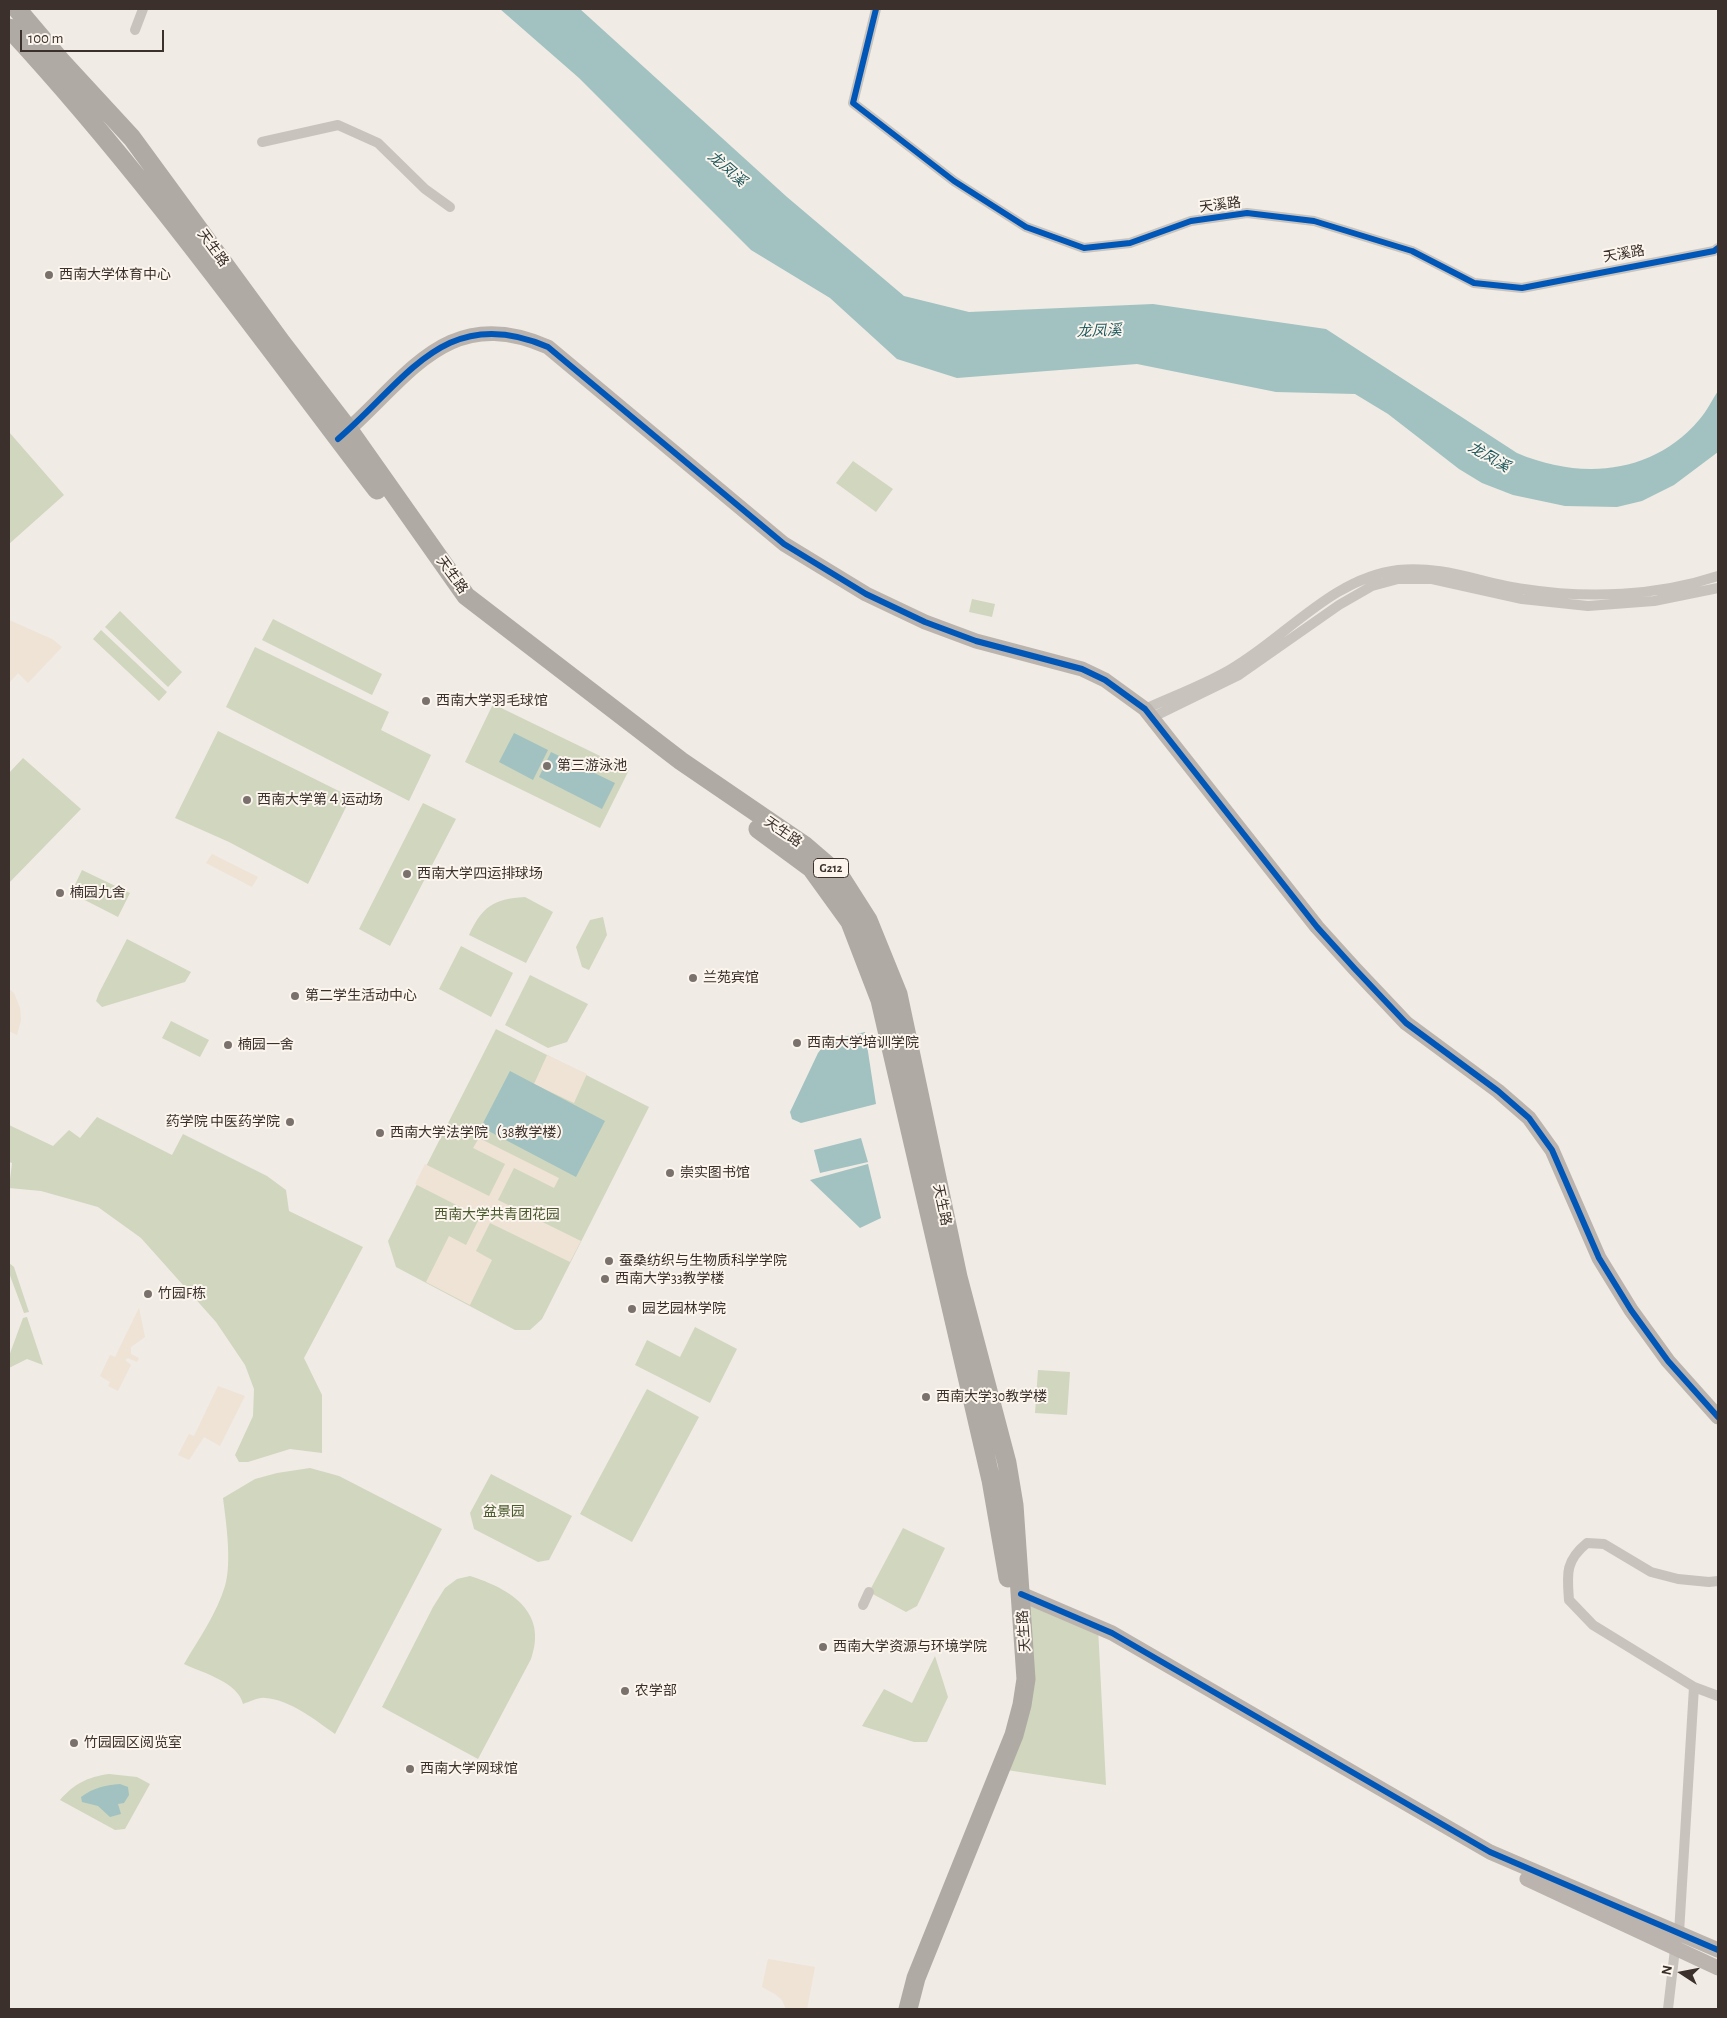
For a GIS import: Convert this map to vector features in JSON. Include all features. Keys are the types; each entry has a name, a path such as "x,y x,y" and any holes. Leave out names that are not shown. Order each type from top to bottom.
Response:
{"highway":[{"name":"天生路","path":"17,9 61,61 132,138 282,343 460,606 669,764 811,868 850,922 880,1000 991,1480 1005,1553 1017,1655 1014,1695 1002,1734 910,1964 894,2009"},
{"name":"天生路","path":"9,28 49,72 153,196 343,434 466,596 689,767 804,845 840,876 868,920 898,994 958,1277 1007,1463 1014,1506 1022,1594 1026,1679 1022,1705 1014,1735 916,1978 908,2009"}],"street":[{"path":"135,30 143,9"},
{"name":"天溪路","path":"876,9 853,103 954,181 1026,227 1084,248 1130,243 1191,221 1246,213 1314,221 1412,251 1474,284 1522,288 1714,251 1718,248"},
{"path":"262,142 338,124 378,143 425,189 450,207"},
{"path":"343,434 419,361 443,345 469,335 489,333 528,338 548,347 784,544 822,568 866,594 925,622 976,641 1082,669 1105,680 1149,713 1317,926 1406,1023 1498,1091 1530,1118 1552,1150 1599,1258 1631,1310 1668,1361 1718,1417"},
{"path":"1149,713 1231,669 1333,596 1369,576 1398,570 1435,569 1524,589 1588,596 1652,591 1718,576"},
{"path":"1149,713 1239,675 1339,604 1372,586 1398,579 1432,579 1522,599 1588,606 1654,601 1718,588"},
{"path":"1718,1580 1709,1582 1678,1579 1651,1572 1604,1544 1587,1544 1573,1555 1567,1578 1569,1600 1593,1625 1694,1687 1718,1696"},
{"path":"863,1605 869,1592"},
{"path":"1022,1594 1112,1633 1490,1852 1718,1950"},
{"path":"1668,2009 1675,1949 1679,1933 1694,1687"},
{"path":"1388,1793 1489,1860 1718,1968"}],"green space":[{"path":"9,432 64,495 9,544"},
{"path":"853,461 893,489 876,512 836,483"},
{"path":"972,599 995,604 992,617 969,612"},
{"path":"120,611 182,672 168,687 105,627"},
{"path":"273,619 382,674 372,695 262,640"},
{"path":"101,630 167,692 159,701 93,639"},
{"path":"255,647 389,712 381,730 431,755 409,801 226,707"},
{"name":"第三游泳池","path":"493,704 629,770 600,828 465,762"},
{"path":"218,731 351,797 308,884 229,842 175,818"},
{"path":"23,758 81,809 9,883 9,773"},
{"name":"西南大学四运排球场","path":"423,803 456,819 390,946 359,929"},
{"path":"82,870 130,893 118,917 71,893"},
{"path":"525,897 553,912 526,963 469,935 484,911 490,906 505,900"},
{"path":"603,917 607,935 589,970 582,967 576,947 590,920"},
{"path":"127,939 191,972 185,982 102,1007 96,1001"},
{"path":"461,946 513,973 491,1017 439,989"},
{"path":"530,975 588,1004 567,1042 548,1048 505,1025"},
{"path":"171,1021 209,1040 200,1057 162,1038"},
{"name":"西南大学共青团花园","path":"496,1029 649,1107 542,1319 530,1330 515,1330 396,1267 388,1241"},
{"path":"97,1117 172,1155 183,1134 267,1176 286,1190 289,1211 363,1247 304,1358 322,1395 322,1453 290,1449 248,1462 239,1462 235,1455 253,1416 254,1389 245,1365 216,1322 141,1238 98,1207 41,1191 9,1188 12,1163 9,1162 9,1125 53,1146 69,1130 80,1138"},
{"path":"9,1263 14,1267 29,1312 24,1313 9,1273"},
{"path":"27,1317 43,1365 27,1359 9,1368 9,1356 23,1318"},
{"path":"695,1327 737,1349 710,1403 635,1365 647,1340 680,1357"},
{"path":"1038,1370 1070,1372 1067,1415 1035,1413"},
{"path":"647,1389 699,1417 632,1542 580,1514"},
{"path":"310,1468 339,1476 442,1529 335,1734 311,1717 284,1702 263,1698 243,1704 240,1696 227,1684 184,1664 212,1616 225,1586 228,1554 223,1498 255,1479 277,1473"},
{"name":"盆景园","path":"491,1474 572,1516 549,1560 538,1562 474,1529 470,1513"},
{"path":"903,1528 945,1548 917,1606 906,1612 869,1592"},
{"path":"470,1576 499,1588 522,1605 530,1616 534,1628 535,1642 531,1659 478,1759 382,1707 433,1607 445,1588 457,1579"},
{"path":"1021,1594 1098,1627 1106,1785 1000,1769 1014,1735"},
{"path":"935,1656 948,1697 927,1742 914,1742 862,1726 884,1689 912,1703"},
{"path":"109,1774 137,1777 150,1784 125,1829 115,1830 60,1800 82,1782"}],"shaded area":[{"path":"9,620 52,639 62,647 28,683 18,673 9,683"},
{"path":"212,854 258,877 252,887 206,863"},
{"path":"9,989 14,993 20,1008 21,1020 17,1035 9,1031"},
{"path":"547,1055 587,1074 574,1103 534,1084"},
{"path":"479,1138 559,1178 554,1188 514,1168 498,1200 581,1241 570,1262 490,1223 476,1251 492,1260 470,1305 426,1282 449,1236 466,1245 480,1217 415,1184 425,1164 489,1196 505,1164 473,1148"},
{"path":"139,1308 145,1337 131,1347 131,1354 139,1358 137,1362 128,1358 125,1360 131,1365 118,1391 108,1386 110,1382 100,1376 110,1355 115,1357"},
{"path":"218,1386 245,1396 220,1446 204,1437 189,1460 178,1455 189,1434 194,1436"},
{"path":"768,1959 815,1967 807,2009 786,2009 782,2000 762,1987"}],"water":[{"name":"龙凤溪","path":"500,9 580,9 787,197 904,296 969,312 1153,304 1326,329 1517,453 1541,462 1565,467 1590,469 1614,467 1637,462 1660,452 1680,438 1699,420 1718,391 1718,452 1674,485 1642,501 1617,507 1565,506 1513,495 1482,483 1459,469 1388,414 1355,394 1276,392 1137,364 957,378 897,359 830,298 751,250 579,78"},
{"path":"514,733 548,750 533,780 499,762"},
{"path":"551,752 615,783 602,809 539,777"},
{"path":"865,1032 876,1104 801,1123 792,1119 790,1112 818,1053 827,1041"},
{"path":"510,1071 605,1121 576,1177 481,1127"},
{"path":"861,1138 868,1162 820,1173 814,1150"},
{"path":"868,1164 881,1218 860,1228 810,1180"},
{"path":"120,1784 128,1787 129,1795 124,1803 118,1804 121,1814 110,1817 98,1806 82,1802 81,1797 90,1791 104,1786"}],"cycle path":[{"path":"876,9 853,103 954,181 1026,227 1084,248 1130,243 1191,221 1247,213 1314,221 1412,251 1474,283 1522,288 1714,251 1718,248"},
{"path":"338,439 407,373 430,354 454,341 481,334 512,336 548,347 784,544 866,594 925,622 976,641 1082,669 1105,680 1145,709 1317,927 1406,1023 1498,1091 1529,1118 1552,1150 1599,1258 1631,1310 1668,1361 1718,1417"},
{"path":"1021,1594 1112,1633 1490,1852 1718,1950"}],"place":[{"name":"西南大学体育中心","path":"49,275"},
{"name":"西南大学羽毛球馆","path":"426,701"},
{"name":"第三游泳池","path":"547,766"},
{"name":"西南大学第４运动场","path":"247,800"},
{"name":"西南大学四运排球场","path":"407,874"},
{"name":"楠园九舍","path":"60,893"},
{"name":"兰苑宾馆","path":"693,978"},
{"name":"第二学生活动中心","path":"295,996"},
{"name":"西南大学培训学院","path":"797,1043"},
{"name":"楠园一舍","path":"228,1045"},
{"name":"药学院 中医药学院","path":"290,1122"},
{"name":"西南大学法学院（38教学楼）","path":"380,1133"},
{"name":"崇实图书馆","path":"670,1173"},
{"name":"蚕桑纺织与生物质科学学院","path":"609,1261"},
{"name":"西南大学33教学楼","path":"605,1279"},
{"name":"竹园F栋","path":"148,1294"},
{"name":"园艺园林学院","path":"632,1309"},
{"name":"西南大学30教学楼","path":"926,1397"},
{"name":"西南大学资源与环境学院","path":"823,1647"},
{"name":"农学部","path":"625,1691"},
{"name":"竹园园区阅览室","path":"74,1743"},
{"name":"西南大学网球馆","path":"410,1769"}]}
